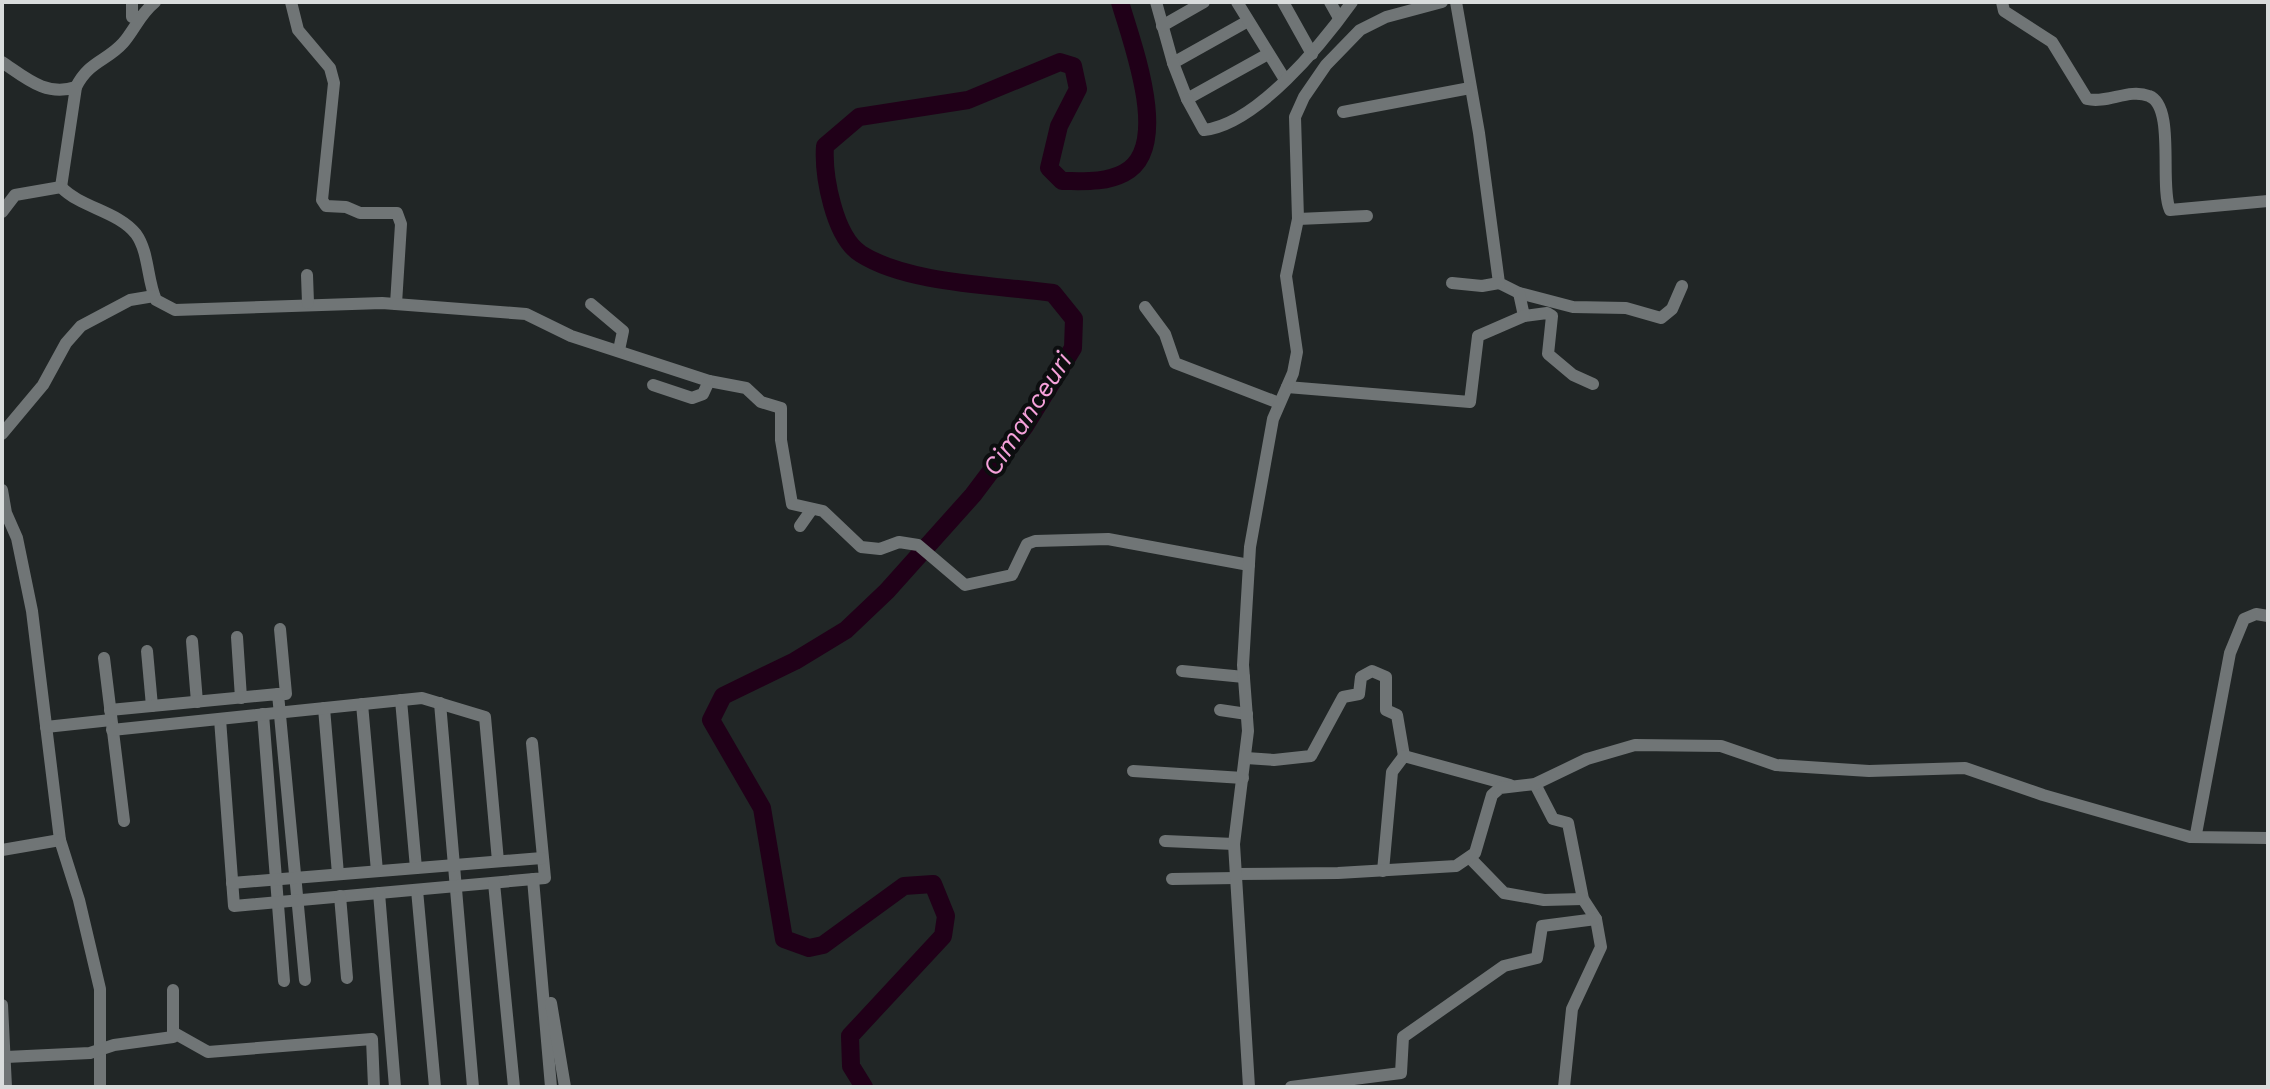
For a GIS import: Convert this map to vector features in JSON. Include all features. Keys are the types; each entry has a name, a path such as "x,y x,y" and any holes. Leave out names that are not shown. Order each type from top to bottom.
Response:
{"street":[{"path":"132,2 132,17 139,17"},
{"path":"61,187 76,87 95,61 123,43 139,17 155,2"},
{"path":"1156,2 1187,99 1202,129 1209,130 1271,97 1284,78 1312,54 1352,2"},
{"path":"1162,26 1204,2"},
{"path":"1237,2 1284,78"},
{"path":"1283,2 1312,54"},
{"path":"1330,2 1339,18"},
{"path":"1249,1087 1234,844 1246,758 1244,677 1249,565 1267,443 1297,352 1286,276 1298,219 1294,128 1304,97 1326,65 1360,30 1386,17 1442,2"},
{"path":"1456,2 1499,283"},
{"path":"2002,2 2004,11 2052,42 2087,99 2134,94 2150,96 2158,103 2164,118 2170,210 2268,201"},
{"path":"293,3 302,38 330,68 334,83 322,200 326,206 346,207 360,213 397,213 401,224 396,304"},
{"path":"1173,63 1248,21"},
{"path":"1187,99 1268,54"},
{"path":"2,62 40,87 60,92 76,87"},
{"path":"1343,112 1470,88"},
{"path":"2,212 15,195 61,187"},
{"path":"61,187 71,197 135,232 142,246 154,296 163,305 175,310 308,303 396,304 526,314 566,334 709,381 746,388 754,392 761,402 781,408 790,501 796,507 823,511 861,547 880,549 899,542 918,545 932,554 961,584 970,586 1012,575 1027,544 1035,541 1108,539 1249,565"},
{"path":"1298,219 1367,216"},
{"path":"307,275 308,303"},
{"path":"1452,283 1482,286 1499,283 1519,293 1573,307 1626,308 1661,318 1672,309 1682,286"},
{"path":"1519,293 1524,316"},
{"path":"2,434 43,385 66,343 81,326 130,300 154,296"},
{"path":"591,304 623,331 619,350"},
{"path":"1145,307 1165,334 1175,363 1279,403"},
{"path":"1287,387 1470,402 1478,336 1524,316 1551,315 1548,354 1573,375 1593,384"},
{"path":"653,385 692,398 703,394 709,381"},
{"path":"2,490 4,514 17,538 32,611 60,840 79,900 100,989 100,1087"},
{"path":"800,526 812,509"},
{"path":"2196,834 2230,653 2244,619 2256,614 2268,616"},
{"path":"111,720 152,706 286,694 280,629"},
{"path":"237,637 241,698"},
{"path":"192,641 197,702"},
{"path":"147,651 152,706"},
{"path":"104,658 124,821"},
{"path":"1182,671 1244,677"},
{"path":"1246,758 1274,760 1311,756 1343,697 1359,694 1361,677 1372,671 1386,677 1386,710 1397,715 1404,756 1392,772 1383,871"},
{"path":"278,694 305,980"},
{"path":"46,727 111,720 220,719 422,698 440,703 485,717 498,861"},
{"path":"401,700 416,868"},
{"path":"440,703 473,1087"},
{"path":"362,704 377,871"},
{"path":"324,708 338,874"},
{"path":"1220,710 1247,714"},
{"path":"263,714 284,981"},
{"path":"220,719 234,906 545,878 532,743"},
{"path":"1172,879 1456,866 1475,853 1493,792 1535,784 1587,759 1635,745 1721,746 1776,765 1869,771 1965,768 2043,795 2190,837 2196,834 2268,838"},
{"path":"1404,756 1516,788"},
{"path":"1133,771 1243,778"},
{"path":"1535,784 1553,819 1568,823 1583,899 1596,919 1601,947 1572,1009 1564,1087"},
{"path":"2,850 60,840"},
{"path":"1165,841 1234,844"},
{"path":"232,883 542,858"},
{"path":"1470,858 1504,893 1544,900 1583,899"},
{"path":"533,879 551,1087"},
{"path":"494,883 514,1087"},
{"path":"417,890 435,1087"},
{"path":"379,893 395,1087"},
{"path":"340,896 347,978"},
{"path":"1291,1087 1401,1073 1403,1037 1504,966 1537,958 1542,926 1596,919"},
{"path":"542,983 550,998 565,1087"},
{"path":"173,990 176,1034"},
{"path":"2,1005 6,1087"},
{"path":"6,1057 98,1052 114,1045 176,1034 208,1052 372,1039 374,1087"}],"waterway":[{"name":"Cimanceuri","path":"864,1087 851,1066 850,1036 943,936 946,916 933,884 904,886 823,945 809,948 784,939 762,808 711,720 723,696 795,661 846,630 887,591 973,495 1025,426 1073,348 1074,319 1053,293 927,277 880,264 861,254 852,246 837,220 828,188 825,146 859,117 968,100 1060,62 1073,66 1078,89 1059,126 1049,168 1062,181 1102,180 1124,173 1138,160 1146,141 1147,118 1139,67 1120,2"}]}
